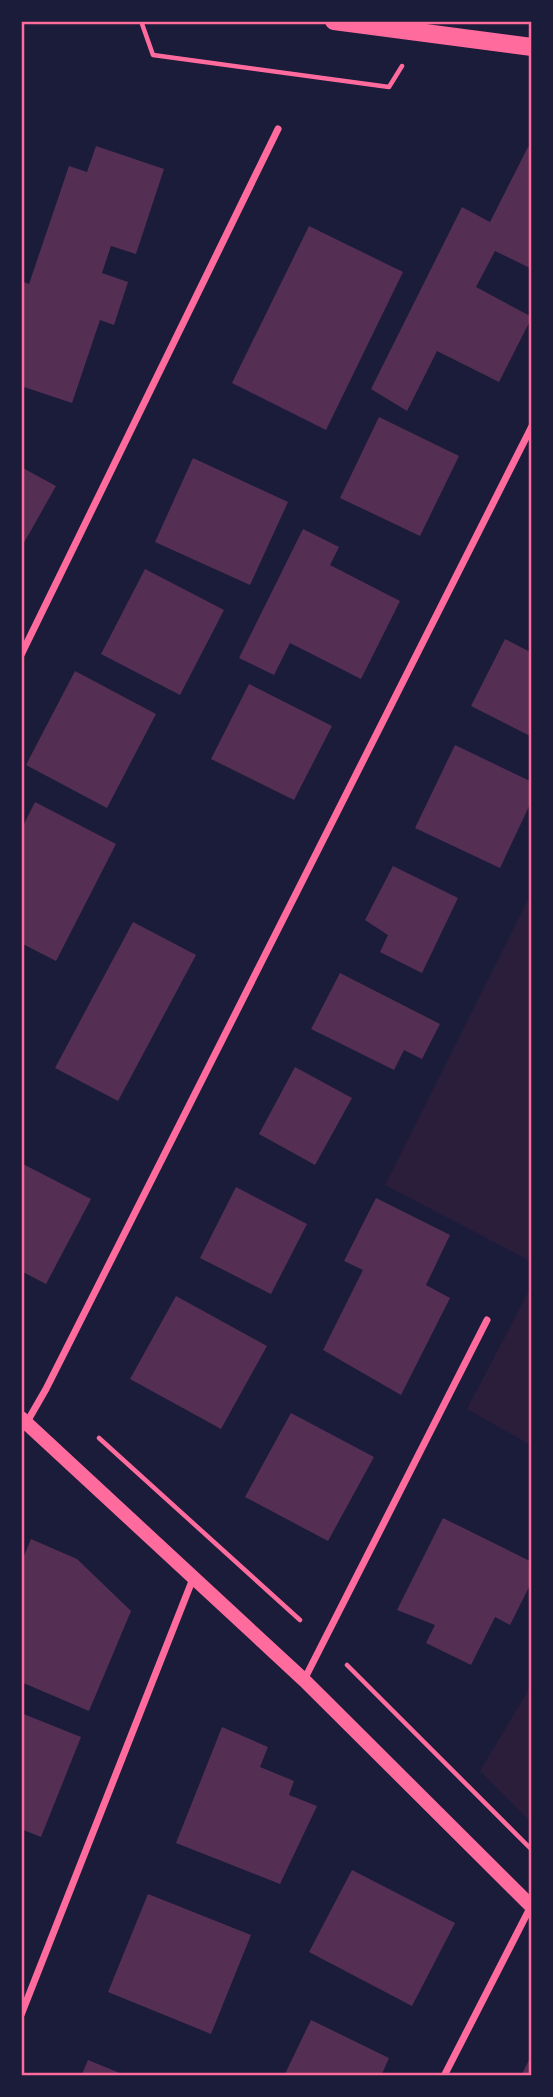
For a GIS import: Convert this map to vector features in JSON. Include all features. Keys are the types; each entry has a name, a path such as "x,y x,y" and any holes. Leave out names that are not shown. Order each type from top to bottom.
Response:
{"main road":[{"path":"334,21 532,47"},
{"path":"24,1420 304,1680 531,1907"}],"street":[{"path":"21,655 278,129"},
{"path":"24,1420 52,1377 532,426"},
{"path":"304,1680 487,1320"},
{"path":"21,2015 194,1576"},
{"path":"444,2076 531,1907"}],"path":[{"path":"141,21 153,55 389,87"}],"shaded area":[{"path":"532,892 532,1262 385,1185"},
{"path":"532,1285 532,1446 467,1409"},
{"path":"532,1684 532,1823 480,1771"}],"building":[{"path":"96,146 164,169 136,254 111,246 102,273 128,282 114,325 100,320 72,403 21,386 21,281 29,284 69,166 87,172"},
{"path":"528,147 532,149 532,269 495,251 476,287 532,317 499,382 437,351 407,411 371,389 462,207 490,222"},
{"path":"309,226 403,272 326,430 232,383"},
{"path":"379,417 459,456 420,536 340,498"},
{"path":"193,458 288,502 250,585 155,542"},
{"path":"21,467 56,486 21,548"},
{"path":"303,529 339,547 330,565 400,601 361,679 290,643 274,675 239,658"},
{"path":"145,569 224,610 180,695 101,654"},
{"path":"505,639 532,653 532,737 471,706"},
{"path":"75,671 156,714 107,808 26,765"},
{"path":"249,684 332,726 294,800 211,759"},
{"path":"455,745 532,782 532,800 500,868 415,828"},
{"path":"35,802 116,844 56,961 21,943 21,830"},
{"path":"393,866 458,898 422,973 380,952 388,935 365,920"},
{"path":"133,922 196,955 118,1101 55,1068"},
{"path":"340,973 440,1024 422,1059 404,1050 394,1070 311,1029"},
{"path":"295,1067 352,1098 315,1165 259,1134"},
{"path":"21,1163 91,1199 46,1284 21,1271"},
{"path":"236,1187 307,1224 271,1294 200,1258"},
{"path":"376,1198 450,1235 426,1285 450,1298 401,1395 323,1350 363,1270 344,1261"},
{"path":"176,1296 267,1346 221,1429 130,1379"},
{"path":"291,1413 374,1457 328,1541 245,1497"},
{"path":"443,1518 532,1562 532,1581 510,1625 495,1617 471,1665 426,1643 435,1625 397,1610"},
{"path":"31,1539 77,1559 131,1611 89,1711 21,1682 21,1563"},
{"path":"21,1713 81,1737 41,1837 21,1829"},
{"path":"222,1727 268,1747 260,1767 294,1781 289,1795 317,1806 280,1884 176,1843"},
{"path":"352,1870 455,1923 412,2006 309,1952"},
{"path":"148,1894 251,1935 211,2034 108,1992"},
{"path":"311,2020 389,2058 381,2076 284,2076"},
{"path":"532,2054 532,2076 521,2076"},
{"path":"88,2060 127,2076 81,2076"}]}
